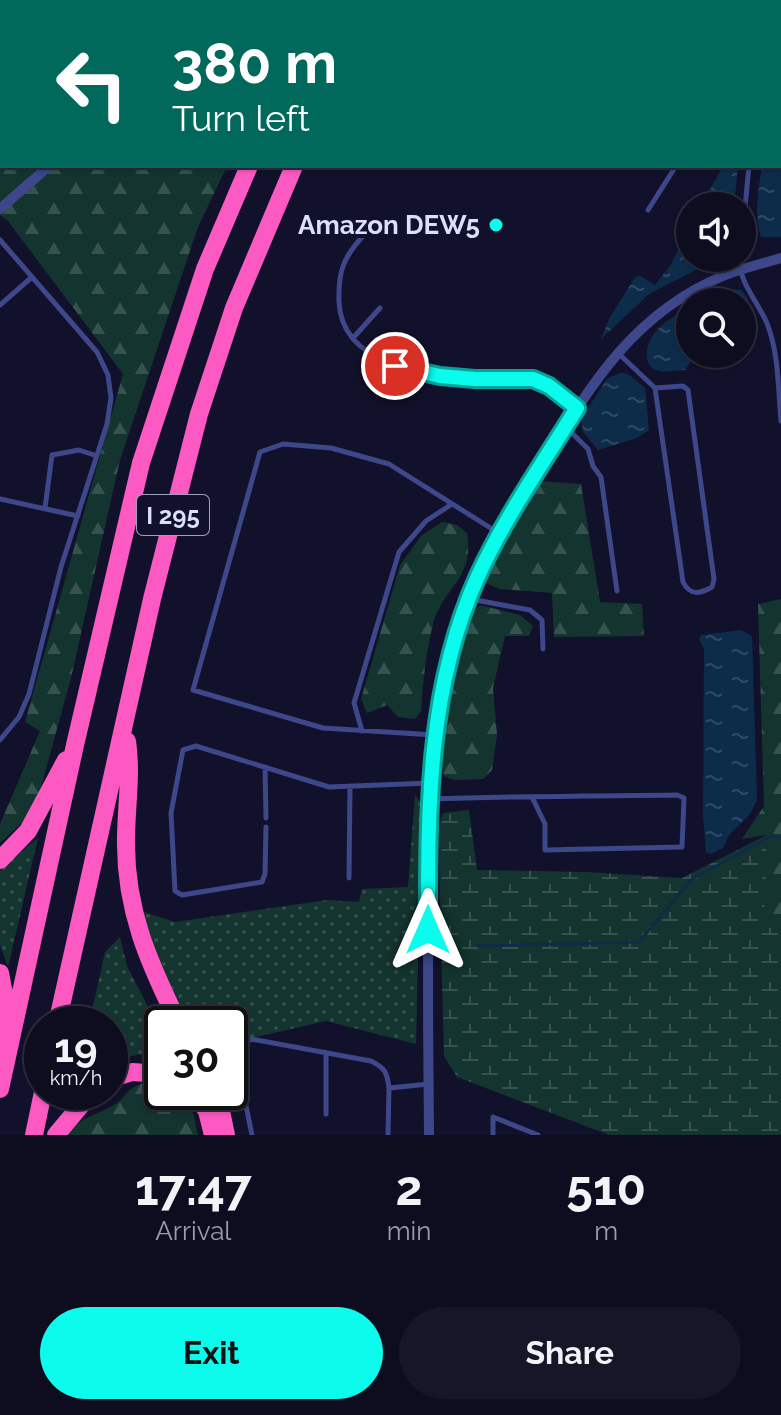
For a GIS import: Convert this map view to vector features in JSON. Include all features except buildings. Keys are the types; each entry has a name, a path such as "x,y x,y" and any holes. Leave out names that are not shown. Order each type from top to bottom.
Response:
{"highway":[{"name":"I 295","path":"0,1087 141,463 205,269 248,168"},
{"name":"I 295","path":"61,1006 152,599 199,414 239,295 293,168"},
{"path":"125,726 130,757 126,853 133,912 149,963 170,1006"},
{"path":"0,860 28,831 58,771 75,745"},
{"path":"0,973 4,994 0,1038"},
{"path":"34,1135 39,1110"},
{"path":"56,1135 77,1110"},
{"path":"206,1110 213,1135"},
{"path":"221,1110 226,1135"}],"street":[{"path":"0,209 47,168"},
{"path":"756,262 781,258"},
{"path":"429,1135 429,799 434,735 451,650 469,598 500,534 565,426 617,352 662,311 726,272"}],"lane":[{"path":"648,210 675,168"},
{"path":"747,192 749,168"},
{"path":"363,236 347,254 340,274 340,310 353,338 374,357 395,366 464,378 533,379 549,386 577,408"},
{"path":"0,240 97,352 108,375 111,398 107,424 61,567 29,694 19,717 0,740"},
{"path":"744,272 767,323 781,421"},
{"path":"0,305 32,277"},
{"path":"353,338 380,308"},
{"path":"617,352 655,388 683,582 686,589 695,594 712,587 714,579 688,390 683,386 655,388"},
{"path":"565,426 588,449 593,466 601,477 617,591"},
{"path":"434,735 323,728 193,690 260,452 283,444 331,448 389,464 500,534"},
{"path":"45,508 52,455 79,450 97,456"},
{"path":"0,499 78,516"},
{"path":"362,731 354,703 399,552 426,521 452,504"},
{"path":"469,598 530,610 542,620 543,649"},
{"path":"266,827 265,874 262,882 182,895 175,891 171,813 183,750 196,746 329,787 431,783"},
{"path":"265,767 266,818"},
{"path":"349,878 350,786"},
{"path":"429,799 532,797 677,795 684,798 682,847 545,850 545,824 532,797"},
{"path":"252,1135 245,1101 246,1041 251,1039 371,1061 378,1065 387,1072 388,1135"},
{"path":"326,1053 326,1114"},
{"path":"389,1088 429,1084"},
{"path":"493,1135 493,1117 538,1135"}],"green space":[{"path":"0,168 226,168 198,227 120,460 71,678 34,812 0,843 0,824 40,731 25,722 123,374 8,221 0,215"},
{"path":"538,481 581,484 600,602 642,604 644,636 554,637 552,593 500,589 483,582 505,536"},
{"path":"442,522 457,525 467,533 468,549 462,572 433,624 421,711 415,719 398,717 387,705 367,713 361,699 400,565 421,536"},
{"path":"781,599 781,930 763,928 767,835 742,839 764,806 758,604"},
{"path":"480,605 520,615 533,626 529,636 505,636 493,688 497,735 492,770 483,779 454,780 444,776 444,721 459,644 470,613"},
{"path":"415,795 422,804 416,1044 326,1021 248,1039 248,1006 181,1006 156,956 144,912 175,922 327,900 359,902 362,889 408,887"},
{"path":"469,810 477,870 682,878 767,835 764,927 781,930 781,1135 609,1135 457,1077 444,1056 438,831 443,813"},
{"path":"38,838 8,967 0,945 0,870"},
{"path":"120,937 127,966 148,1006 144,1006 144,1054 128,1057 128,1006 93,1006 105,952"},
{"path":"144,1083 144,1110 189,1110 193,1113 198,1135 66,1135 77,1124 103,1110 128,1110 128,1092"}],"water":[{"path":"722,168 738,168 735,192 709,192"},
{"path":"762,168 781,168 781,237 761,237 758,193"},
{"path":"676,254 676,272 692,272 649,294 601,339 609,319 635,277 640,276 655,285"},
{"path":"676,316 676,368 686,368 685,370 659,371 649,364 647,358 648,345 654,333"},
{"path":"620,373 628,374 645,388 649,430 637,438 598,450 583,432 581,419 607,379"},
{"path":"741,630 752,636 757,800 750,814 729,835 723,848 711,854 706,852 703,815 704,649 699,639 701,635"}],"waterway":[{"path":"477,946 639,942 692,879 772,836 781,838"}],"place":[{"name":"Amazon DEW5","path":"496,225"}],"route":[{"path":"395,366 440,376 533,379 549,386 577,408 495,543 469,598 451,650 432,755 428,930"}]}
